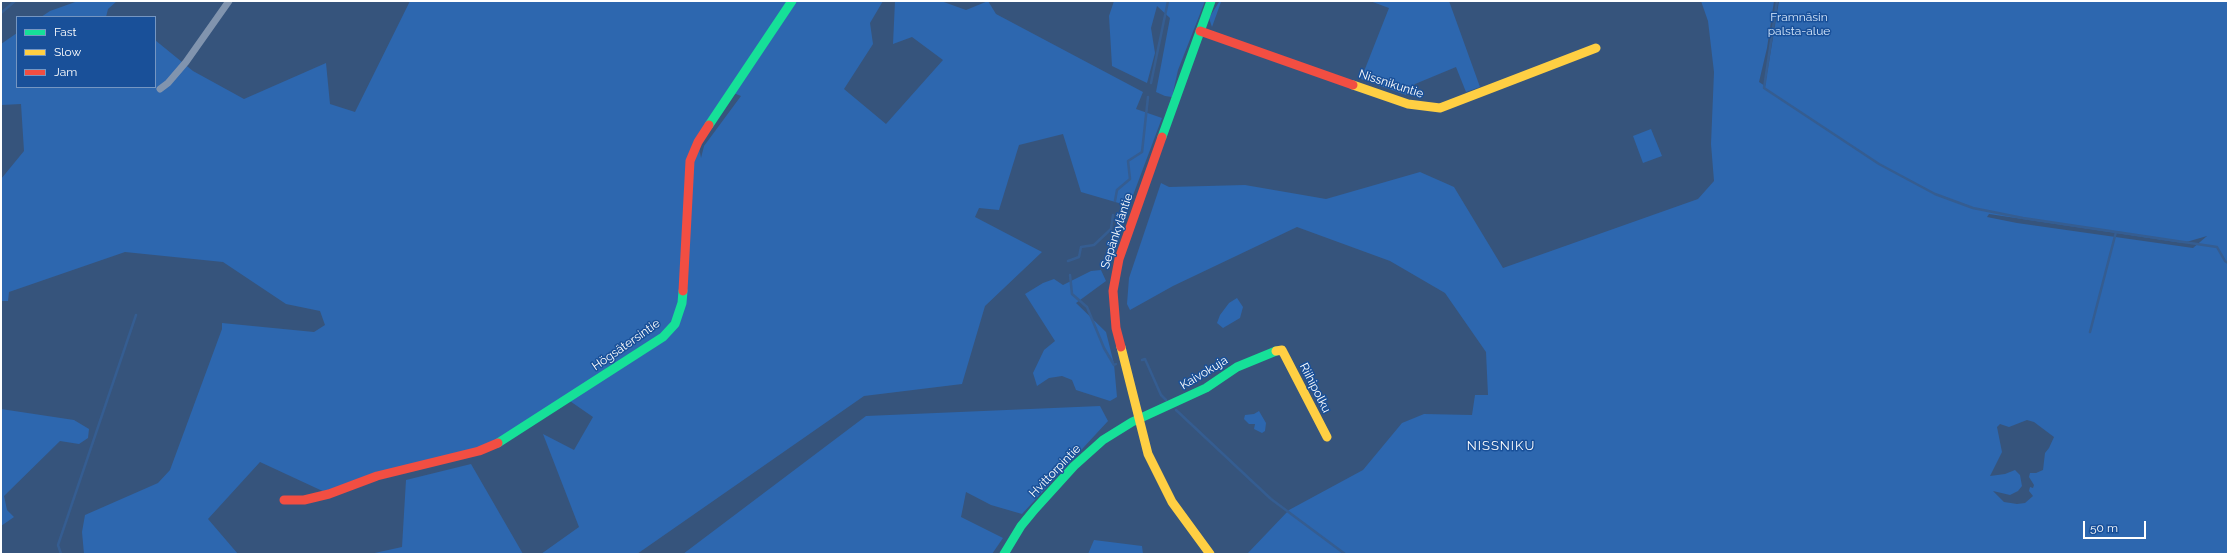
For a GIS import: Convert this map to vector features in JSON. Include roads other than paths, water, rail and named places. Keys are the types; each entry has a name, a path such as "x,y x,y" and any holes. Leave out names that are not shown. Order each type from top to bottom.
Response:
{"street":[{"path":"160,89 168,84 186,62 229,1"},
{"name":"Högsätersintie","path":"284,500 304,500 329,494 377,476 479,451 501,441 663,337 675,324 682,303 690,161 698,142 792,1"},
{"name":"Sepänkyläntie","path":"1210,554 1164,489 1148,454 1116,328 1113,291 1115,275 1133,216 1211,1"},
{"name":"Nissnikuntie","path":"1200,31 1408,104 1425,108 1440,108 1471,98 1596,48"},
{"name":"Kaivokuja","path":"1138,419 1206,388 1237,367 1272,351 1282,350"},
{"name":"Riihipolku","path":"1282,350 1326,437"},
{"name":"Hvittorpintie","path":"1004,554 1029,516 1074,466 1103,440 1138,419"}],"waterway":[{"path":"1,13 15,1"},
{"path":"1151,83 1168,1"},
{"path":"1777,1 1764,88 1879,164 1935,194 1973,208 2023,218 2217,247 2225,261 2228,263"},
{"path":"1115,201 1117,190 1130,179 1128,161 1142,152 1148,97"},
{"path":"1068,261 1079,257 1081,247 1094,245 1111,229 1113,215"},
{"path":"2090,332 2116,232"},
{"path":"1070,275 1072,294 1087,307 1104,348 1114,365 1116,364"},
{"path":"61,554 58,545 136,315"},
{"path":"1142,360 1145,359 1161,395 1166,400"},
{"path":"1176,410 1271,499 1345,554"}],"district":[{"name":"NISSNIKU","path":"1501,446"}],"park label":[{"name":"Framnäsin palsta-alue","path":"1799,24"}]}
